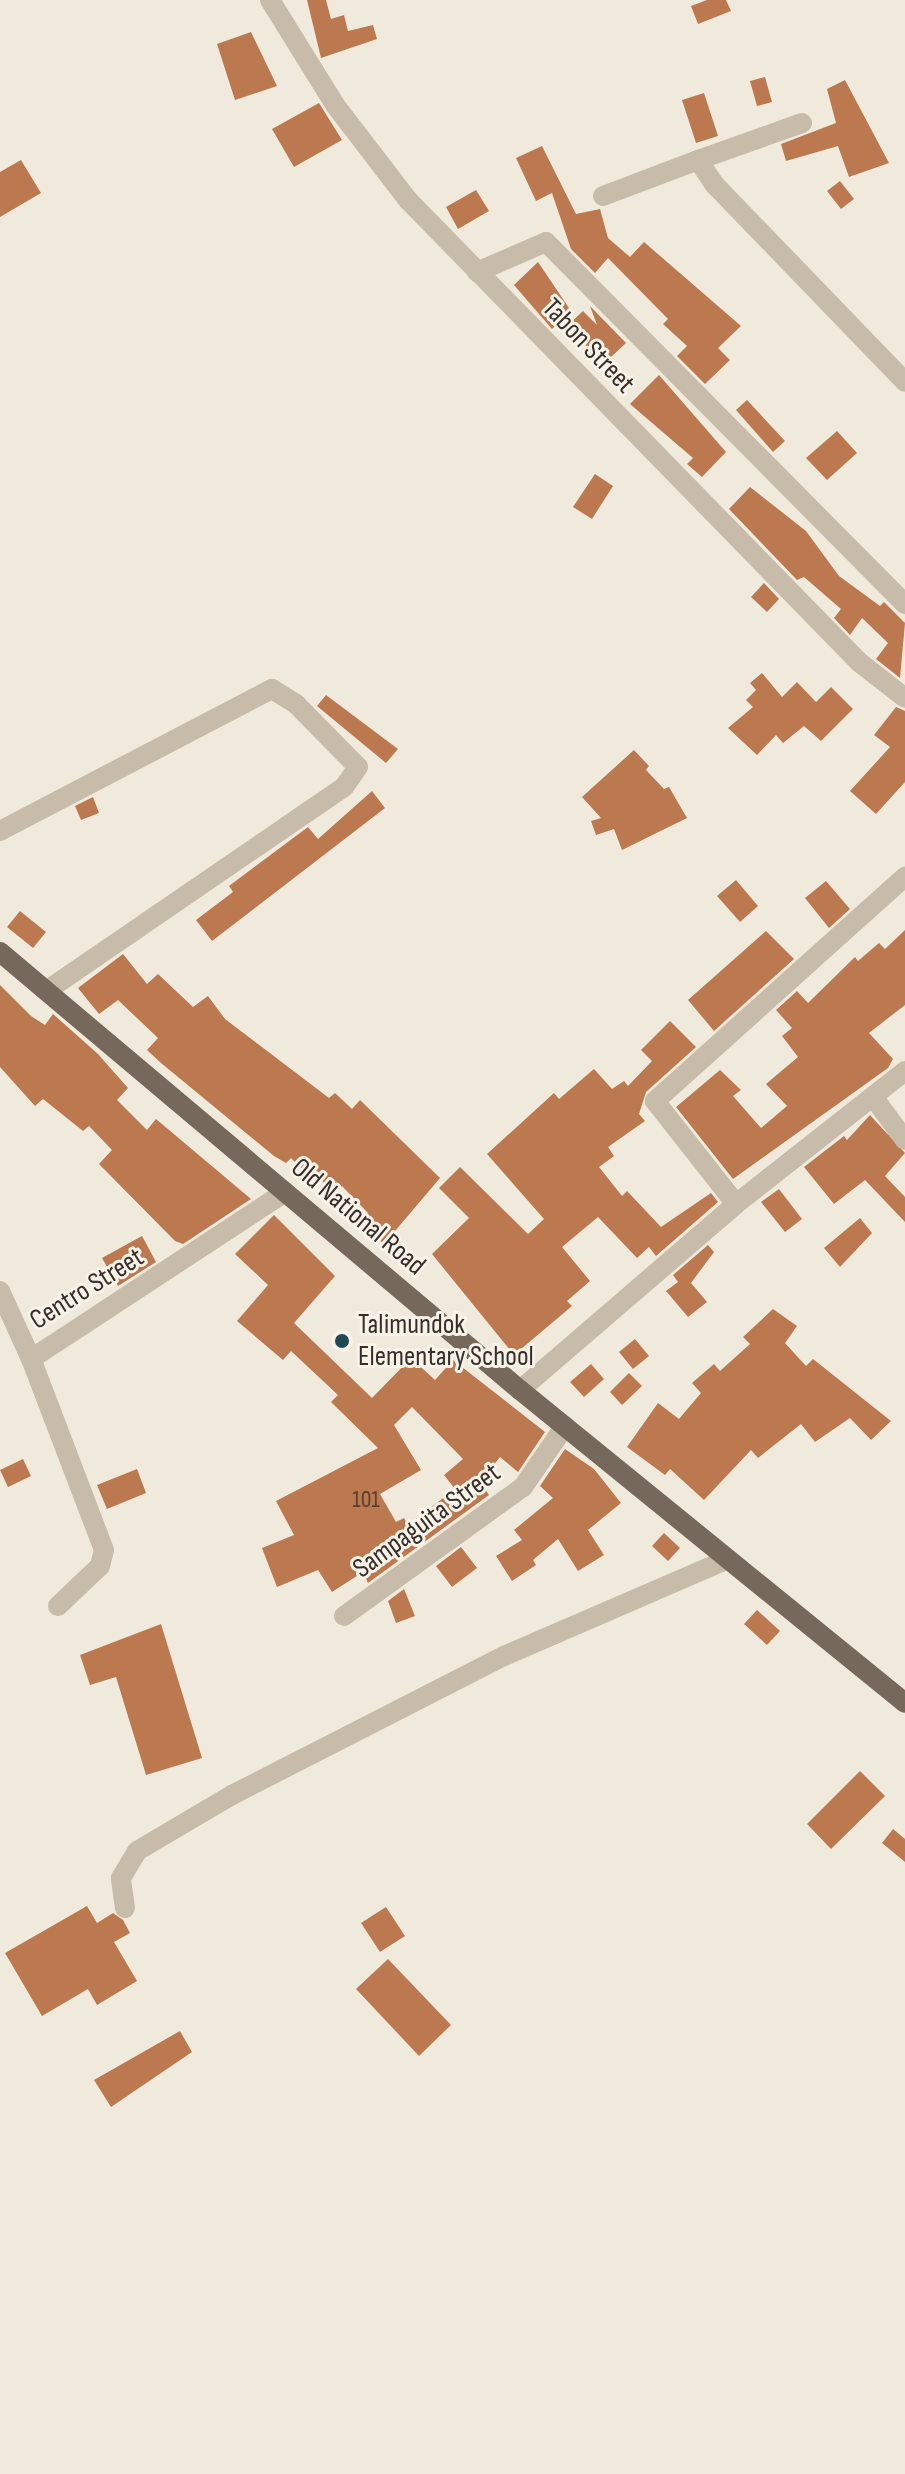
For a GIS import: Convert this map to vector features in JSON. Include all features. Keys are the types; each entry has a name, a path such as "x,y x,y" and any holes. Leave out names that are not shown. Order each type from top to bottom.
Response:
{"main road":[{"name":"Old National Road","path":"0,952 520,1390 905,1703"}],"street":[{"name":"Tabon Street","path":"270,0 344,117 408,200 859,662 905,698"},
{"path":"603,196 802,123"},
{"path":"698,160 714,184 905,382"},
{"path":"477,272 546,242 905,604"},
{"path":"0,831 272,689 296,704 358,767 344,787 46,991"},
{"path":"736,1204 655,1101 905,877"},
{"path":"520,1390 736,1204 905,1071"},
{"path":"874,1098 905,1140"},
{"name":"Centro Street","path":"58,1606 100,1566 104,1550 31,1359 285,1192"},
{"path":"0,1291 31,1359"},
{"name":"Sampaguita Street","path":"344,1616 523,1487 565,1426"},
{"path":"125,1908 121,1878 137,1851 232,1795 504,1656 728,1559"}],"building":[{"path":"307,0 326,0 331,19 344,15 348,31 373,25 377,39 321,58"},
{"path":"707,0 726,0 731,11 698,24 691,6"},
{"path":"251,32 277,86 235,100 217,44"},
{"path":"765,77 772,102 757,106 750,81"},
{"path":"845,80 889,163 849,177 838,146 786,161 781,144 836,123 827,89"},
{"path":"704,93 718,136 696,143 682,100"},
{"path":"319,103 342,140 294,167 272,129"},
{"path":"542,146 576,214 600,209 608,238 630,257 644,242 741,326 718,348 730,360 705,384 677,356 687,346 663,324 668,319 608,258 595,273 571,249 552,193 536,201 516,158"},
{"path":"21,160 41,193 0,217 0,172"},
{"path":"840,181 854,199 841,209 827,191"},
{"path":"476,190 489,211 458,229 446,207"},
{"path":"538,262 571,311 552,329 514,285"},
{"path":"590,306 626,343 598,369 588,358 593,353 567,326 583,311 597,325"},
{"path":"659,375 726,452 702,477 687,464 693,458 630,404"},
{"path":"747,400 785,441 773,452 736,410"},
{"path":"837,431 857,453 827,480 806,458"},
{"path":"595,474 613,486 592,519 573,507"},
{"path":"750,487 806,531 839,576 880,606 884,602 905,623 900,678 876,659 888,643 862,618 850,635 834,618 841,609 804,577 797,580 729,509"},
{"path":"764,583 779,599 767,612 751,597"},
{"path":"762,673 782,697 797,682 816,702 831,687 853,709 821,741 804,726 783,743 776,735 757,755 728,728 753,707 746,700 756,690 750,683"},
{"path":"326,695 398,749 386,763 317,706"},
{"path":"896,707 905,711 905,782 876,814 850,791 890,747 874,735"},
{"path":"634,750 649,766 646,770 664,789 669,787 687,818 622,850 614,829 596,835 591,821 601,818 582,797"},
{"path":"372,791 385,808 212,941 196,920 233,892 229,886 308,827 318,839"},
{"path":"93,797 99,813 81,820 75,806"},
{"path":"736,880 758,906 740,922 717,896"},
{"path":"826,881 850,909 829,928 805,898"},
{"path":"20,911 46,932 33,948 7,927"},
{"path":"905,930 905,1005 869,1033 893,1059 888,1068 733,1179 676,1107 720,1070 741,1090 733,1096 761,1128 787,1106 766,1084 798,1057 782,1036 792,1028 776,1010 797,991 808,1003 855,957 858,961 879,943 885,949"},
{"path":"766,931 794,959 714,1031 688,1000"},
{"path":"123,954 147,984 158,974 193,1007 208,996 225,1019 329,1098 335,1093 352,1109 360,1100 440,1178 384,1244 359,1223 368,1213 342,1186 334,1194 307,1164 302,1169 291,1158 286,1163 274,1156 161,1063 147,1050 158,1038 118,1000 99,1014 78,988"},
{"path":"0,985 31,1016 45,1025 53,1014 98,1054 128,1088 117,1100 147,1130 156,1119 251,1199 183,1244 175,1241 99,1164 112,1150 89,1126 83,1131 43,1099 35,1106 0,1067"},
{"path":"670,1021 696,1047 646,1092 639,1114 645,1121 608,1147 614,1156 599,1167 622,1196 627,1191 661,1227 711,1193 718,1202 656,1256 649,1247 637,1258 598,1217 562,1247 590,1281 567,1301 572,1306 514,1355 432,1254 469,1218 439,1188 460,1167 528,1234 544,1219 487,1154 554,1093 559,1099 594,1069 612,1089 624,1081 628,1086 652,1061 641,1050"},
{"path":"870,1115 905,1153 885,1176 905,1197 905,1222 865,1180 834,1204 804,1167 844,1136 847,1140"},
{"path":"779,1189 802,1219 785,1232 761,1202"},
{"path":"274,1215 335,1276 294,1323 372,1398 411,1358 435,1380 453,1360 545,1432 518,1472 500,1457 480,1482 489,1495 368,1583 363,1572 332,1592 318,1570 277,1587 262,1548 294,1535 276,1501 378,1448 331,1402 338,1395 291,1351 283,1360 237,1321 268,1285 235,1254","holes":["412,1407 463,1459 444,1475 455,1489 408,1525 404,1518 396,1522 380,1494 421,1470 394,1425"]},
{"path":"860,1218 872,1233 840,1267 824,1248"},
{"path":"142,1236 156,1262 118,1286 102,1258"},
{"path":"708,1245 714,1252 691,1283 707,1302 688,1317 666,1291 678,1282 673,1275"},
{"path":"773,1309 797,1326 785,1343 806,1366 813,1359 891,1421 871,1440 850,1418 815,1442 801,1424 758,1458 751,1450 704,1500 670,1469 665,1475 627,1447 658,1403 679,1419 701,1393 692,1383 714,1364 720,1371 750,1344 743,1337"},
{"path":"635,1339 649,1356 633,1369 619,1352"},
{"path":"591,1364 604,1379 584,1397 570,1382"},
{"path":"629,1373 642,1386 622,1405 610,1392"},
{"path":"565,1449 594,1469 621,1503 588,1530 604,1555 578,1571 558,1539 533,1560 536,1565 512,1581 496,1556 522,1540 514,1530 553,1498 540,1486"},
{"path":"23,1459 31,1476 8,1487 0,1470"},
{"path":"137,1469 146,1493 107,1509 97,1485"},
{"path":"664,1533 680,1548 668,1561 652,1546"},
{"path":"461,1547 477,1568 452,1587 436,1566"},
{"path":"404,1589 415,1616 396,1623 388,1601"},
{"path":"757,1610 780,1631 767,1645 744,1624"},
{"path":"161,1624 202,1758 146,1775 116,1677 90,1685 80,1655"},
{"path":"860,1771 885,1796 831,1849 807,1824"},
{"path":"893,1829 905,1839 905,1862 882,1843"},
{"path":"87,1906 97,1923 113,1913 123,1920 130,1933 114,1942 137,1981 97,2005 88,1989 42,2016 5,1953"},
{"path":"386,1907 405,1936 380,1952 361,1923"},
{"path":"388,1959 451,2025 419,2056 356,1989"},
{"path":"180,2031 192,2052 111,2107 94,2080"}],"place":[{"name":"Talimundok Elementary School","path":"342,1341"}]}
